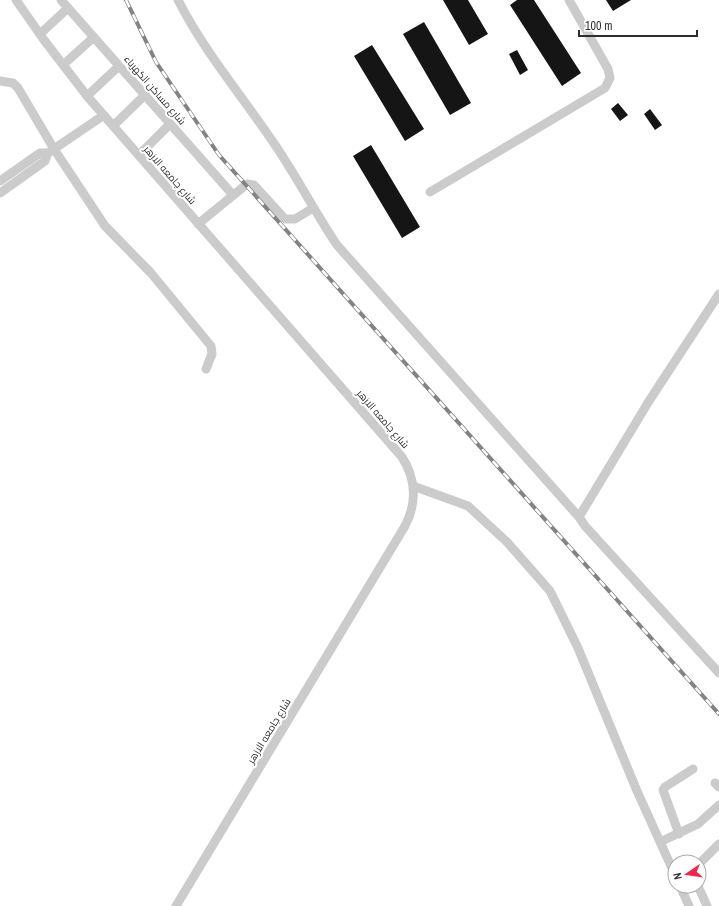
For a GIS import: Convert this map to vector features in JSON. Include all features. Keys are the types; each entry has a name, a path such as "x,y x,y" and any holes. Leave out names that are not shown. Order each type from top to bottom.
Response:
{"street":[{"name":"شارع جامعه الازهر","path":"16,0 87,96 402,457 409,471 413,486 412,511 405,526 176,906"},
{"name":"شارع مساكن الكهرباء","path":"61,0 233,195"},
{"path":"178,0 204,48 271,138 312,208 341,251 579,517 585,526 719,673"},
{"path":"430,192 605,88 610,78 608,69 569,0"},
{"path":"40,34 68,8"},
{"path":"63,65 94,37"},
{"path":"87,96 119,66"},
{"path":"0,81 13,83 18,88 51,151 106,226 151,273 211,346 212,354 206,369"},
{"path":"113,126 144,95"},
{"path":"0,181 40,153 51,151 104,115"},
{"path":"139,155 170,124"},
{"path":"0,193 45,161 51,151"},
{"path":"198,224 245,185 252,184 283,218 290,220 298,218 312,208"},
{"path":"579,517 649,401 719,294"},
{"path":"413,486 468,506 507,542 550,592 578,648 637,791 667,857"},
{"path":"679,834 663,790 665,787 693,769"},
{"path":"660,842 698,824 719,806"},
{"path":"707,856 719,844"},
{"path":"684,894 689,906"},
{"path":"702,894 707,906"}],"building":[{"path":"443,0 468,0 488,34 469,45"},
{"path":"517,0 534,0 581,73 562,86 510,5"},
{"path":"606,0 631,0 613,11"},
{"path":"424,22 471,103 450,115 403,34"},
{"path":"372,45 424,129 405,141 354,56"},
{"path":"517,50 528,70 520,75 509,54"},
{"path":"618,103 628,115 620,121 611,109"},
{"path":"650,109 662,125 655,130 644,114"},
{"path":"371,145 420,227 402,238 353,156"}],"railway":[{"path":"126,0 156,62 219,155 719,714"}]}
